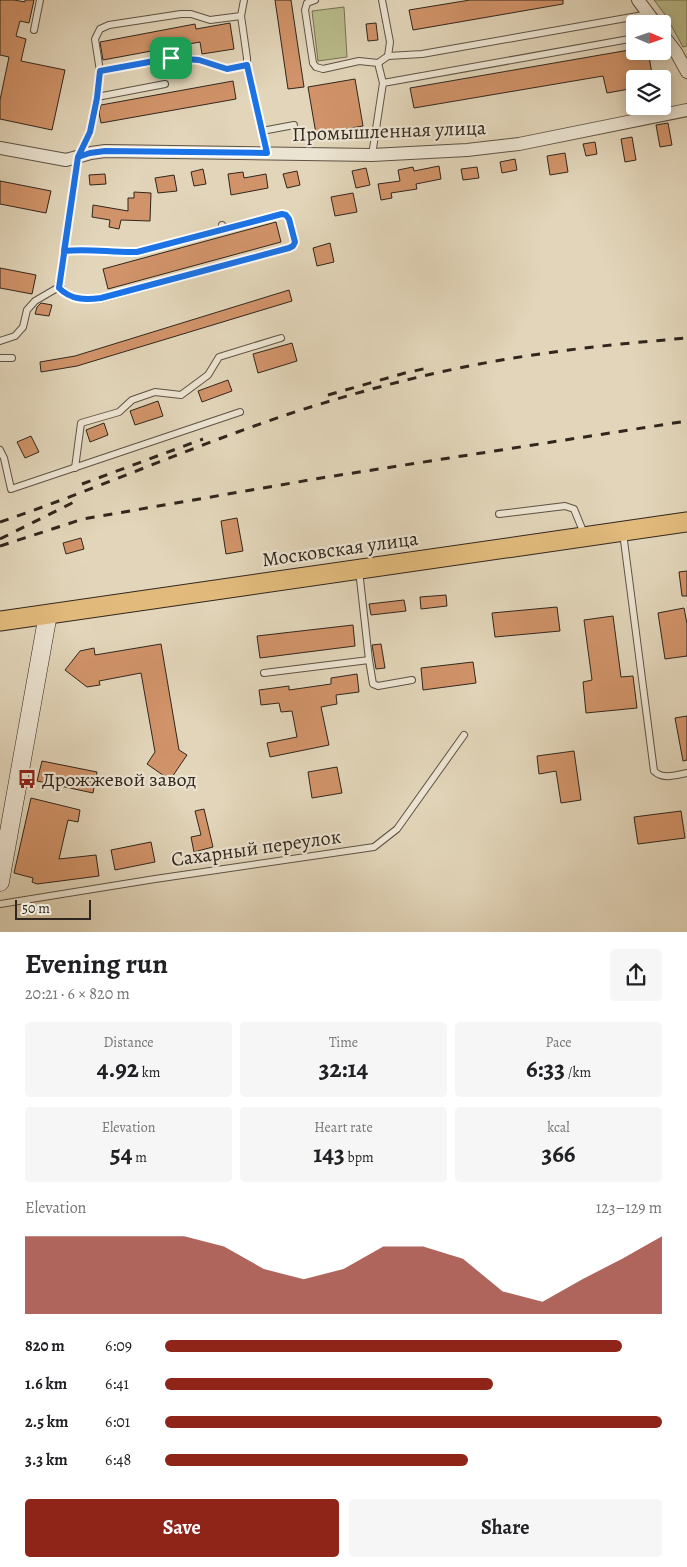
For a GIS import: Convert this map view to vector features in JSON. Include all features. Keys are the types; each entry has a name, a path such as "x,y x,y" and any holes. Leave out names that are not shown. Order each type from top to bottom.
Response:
{"main road":[{"name":"Московская улица","path":"0,621 687,522"},
{"path":"0,882 48,614"}],"street":[{"path":"638,0 649,15"},
{"path":"671,46 687,72"},
{"name":"Промышленная улица","path":"0,148 66,160 105,151 372,155 467,150 519,144 687,110"}],"lane":[{"path":"34,30 40,0"},
{"path":"244,0 241,16 247,65 267,153"},
{"path":"315,0 308,3 305,10 313,63 316,67 323,69 359,61 378,63 388,56 422,54 626,23"},
{"path":"382,0 390,42 388,56"},
{"path":"59,288 78,157 90,132 97,98 100,71 95,39 100,28 181,14 191,14 201,19 210,20 241,16"},
{"path":"383,83 626,40"},
{"path":"100,71 171,58 199,60 227,69 247,65"},
{"path":"372,155 383,83 378,63"},
{"path":"97,98 166,84"},
{"path":"262,131 294,125"},
{"path":"59,288 66,294 76,298 101,298 289,248 295,242 289,219 286,215 282,214 222,227 137,252 64,251"},
{"path":"0,341 15,336 23,327 27,310 36,301 59,288"},
{"path":"75,468 82,422 120,412 132,400 155,392 181,395 208,375 219,357 281,338"},
{"path":"0,358 12,358"},
{"path":"0,450 4,458 3,468 11,489 240,412"},
{"path":"499,514 565,506 571,507 574,508 586,537"},
{"path":"623,531 654,771 666,777 687,773"},
{"path":"359,569 373,684 378,686 412,680"},
{"path":"264,673 370,660"},
{"name":"Сахарный переулок","path":"0,904 146,880 374,847 398,829 464,734"}],"green space":[{"path":"654,0 687,0 687,46 683,47 671,25 671,15 665,15"},
{"path":"344,7 347,57 318,61 312,11"}],"building":[{"path":"0,0 25,2 25,0 34,0 29,23 20,21 16,36 26,39 21,61 65,70 52,130 0,119 0,100 9,57 0,55"},
{"path":"275,0 291,0 304,87 288,89"},
{"path":"470,0 563,0 563,4 413,30 409,10"},
{"path":"230,23 234,49 202,54 200,42 103,60 100,42 195,24 196,29"},
{"path":"376,23 378,40 368,41 366,24"},
{"path":"626,51 626,60 650,60 651,70 626,70 626,90 607,93 603,76 414,108 410,88"},
{"path":"355,79 363,126 316,134 308,87"},
{"path":"233,81 236,99 101,123 99,113 101,105"},
{"path":"668,123 672,145 660,147 656,125"},
{"path":"632,137 636,160 625,162 621,139"},
{"path":"595,142 597,154 586,156 583,144"},
{"path":"565,153 568,172 550,175 547,156"},
{"path":"515,159 517,170 502,173 500,162"},
{"path":"439,166 441,179 416,184 417,189 391,193 392,198 381,200 378,184 400,181 398,170 413,167 414,171"},
{"path":"477,167 479,178 463,180 461,169"},
{"path":"366,168 370,185 356,188 352,171"},
{"path":"203,169 206,184 194,186 191,172"},
{"path":"297,171 300,185 287,188 283,174"},
{"path":"243,172 244,178 266,174 268,188 231,195 228,174"},
{"path":"105,174 106,184 90,185 89,175"},
{"path":"174,175 177,191 158,193 155,178"},
{"path":"0,181 51,191 46,213 0,204"},
{"path":"134,192 151,193 150,221 121,220 119,229 109,227 110,220 92,217 93,205 128,211 128,198 134,198"},
{"path":"353,193 357,212 335,216 331,197"},
{"path":"276,222 281,242 108,289 103,269"},
{"path":"330,243 334,262 317,266 313,248"},
{"path":"0,268 36,275 32,294 0,288"},
{"path":"289,290 292,301 77,366 41,372 40,362 75,356"},
{"path":"41,303 52,305 49,316 35,314 37,307"},
{"path":"292,343 297,361 258,373 253,354"},
{"path":"228,380 232,391 202,402 198,391"},
{"path":"158,401 163,416 135,425 130,411"},
{"path":"104,423 108,435 90,442 86,430"},
{"path":"31,436 39,452 25,458 17,442"},
{"path":"237,518 243,551 226,554 221,521"},
{"path":"81,538 84,549 66,554 63,543"},
{"path":"687,571 687,596 682,596 679,572"},
{"path":"446,595 447,606 421,609 420,597"},
{"path":"404,600 406,611 371,615 369,604"},
{"path":"557,607 560,631 495,637 492,613"},
{"path":"684,608 687,624 687,656 665,659 658,613"},
{"path":"613,616 621,677 633,676 637,708 586,713 583,682 592,680 584,620"},
{"path":"353,625 355,646 260,658 257,636"},
{"path":"161,644 179,750 187,755 170,780 147,764 155,752 141,673 99,681 100,685 87,687 65,670 80,651 94,648 95,655"},
{"path":"381,644 385,668 376,669 372,645"},
{"path":"473,662 476,683 423,690 421,668"},
{"path":"357,674 359,692 336,695 337,704 321,707 329,745 270,757 267,743 297,737 292,711 281,712 279,703 261,705 259,690 289,686 289,690 331,684 331,678"},
{"path":"687,716 687,760 683,761 675,718"},
{"path":"574,751 581,800 561,803 556,771 539,774 537,756"},
{"path":"42,761 97,772 93,793 37,781"},
{"path":"337,767 342,793 312,798 308,772"},
{"path":"31,798 80,810 78,822 68,820 59,859 96,855 99,876 37,884 32,882 33,878 14,873"},
{"path":"204,809 213,847 194,852 191,837 201,835 195,811"},
{"path":"681,811 685,838 638,844 634,817"},
{"path":"151,842 155,862 115,870 111,850"}],"railway":[{"path":"0,522 260,424 329,401 390,384 453,369 516,358 600,346 687,338"},
{"path":"328,395 432,367"},
{"path":"0,546 83,519 321,478 687,421"},
{"path":"82,484 203,439"},
{"path":"0,539 78,500"}],"place":[{"name":"Дрожжевой завод","path":"27,779"}],"route":[{"path":"171,58 100,71 90,132 78,157 74,182 64,251 59,288 66,294 90,300 101,298 289,248 295,242 289,219 286,215 282,214 137,252 64,251 78,157 105,151 267,153 247,65 227,69 199,60 171,58"}]}
